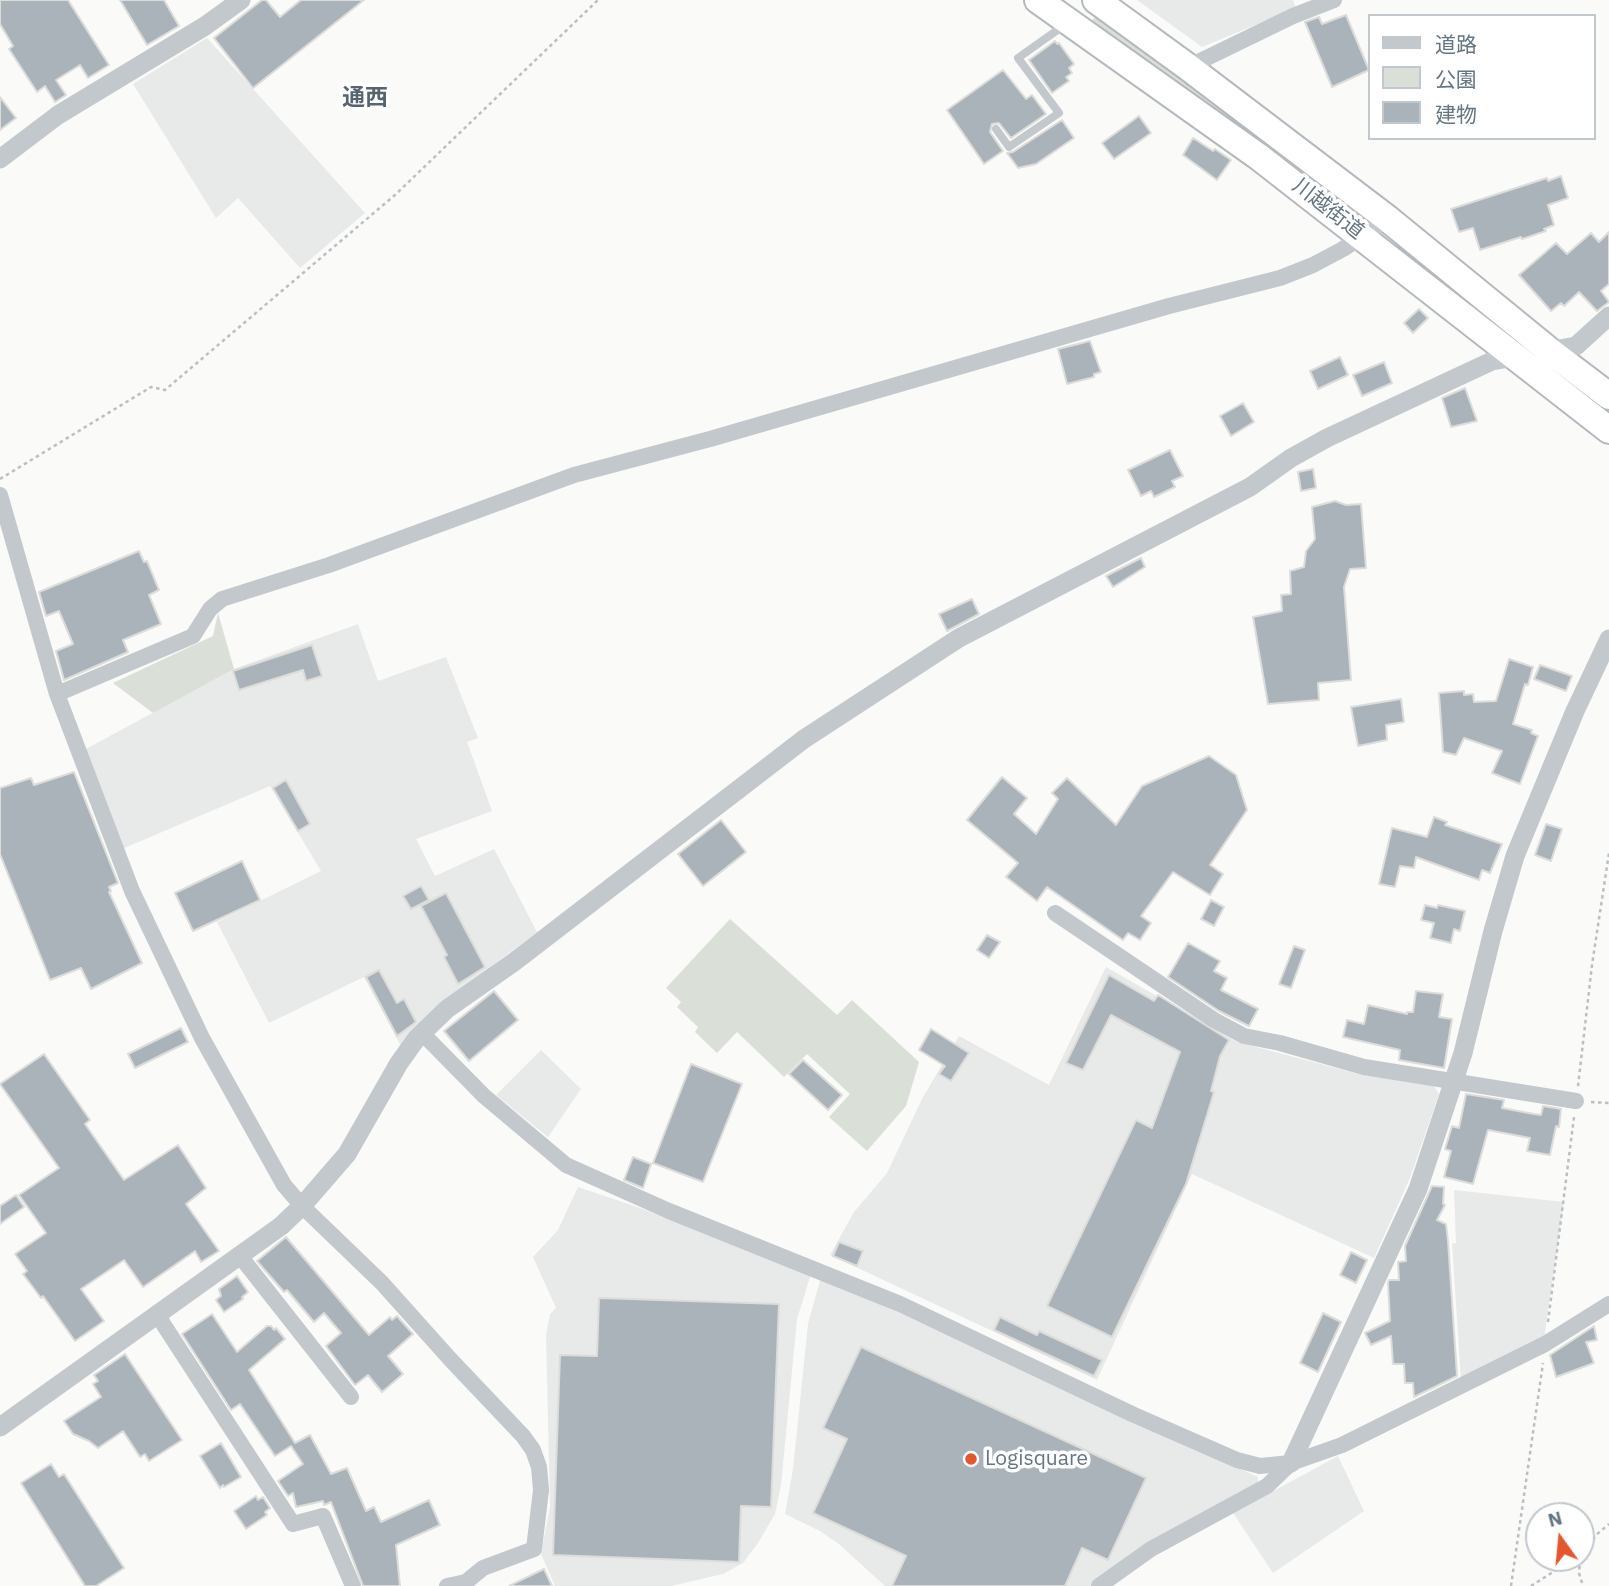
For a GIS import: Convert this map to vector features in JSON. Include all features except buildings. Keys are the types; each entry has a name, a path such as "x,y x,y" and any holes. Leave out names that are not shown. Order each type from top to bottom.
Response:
{"highway":[{"name":"川越街道","path":"1038,0 1259,157 1609,430"},
{"name":"川越街道","path":"1095,0 1388,219 1609,396"},
{"path":"1072,24 1095,0"}],"street":[{"path":"0,159 58,115 205,26 241,0"},
{"path":"1188,67 1293,16 1334,0"},
{"path":"57,694 193,636 210,609 222,599 329,565 574,475 710,439 1169,306 1280,278 1313,265 1388,219"},
{"path":"0,1427 281,1226 347,1154 399,1063 422,1033 447,1009 514,962 804,738 959,638 1250,487 1291,458 1326,438 1492,361 1576,346 1604,326"},
{"path":"0,495 57,694 132,891 202,1038 284,1185 302,1206 382,1283 533,1450 539,1467 541,1490 534,1549 483,1568 467,1584 447,1586"},
{"path":"1100,1586 1151,1549 1267,1486 1291,1463 1418,1189 1453,1081 1516,856 1575,712 1609,639"},
{"path":"1055,914 1214,1020 1244,1036 1280,1043 1364,1067 1576,1101"},
{"path":"422,1033 484,1096 566,1166 669,1211 900,1304 1121,1408 1237,1460 1260,1466 1291,1463 1342,1445 1545,1344 1609,1304"},
{"path":"240,1256 351,1397"},
{"path":"158,1316 293,1524 323,1516 353,1586"}],"lane":[{"path":"996,129 1009,148 1059,113 1018,58 1072,24"}],"path":[{"path":"0,479 151,387 165,390 395,195 598,0"},
{"path":"1511,1586 1545,1344"},
{"path":"1595,1535 1609,1524"},
{"path":"1531,1586 1553,1572"}],"shaded area":[{"path":"1137,0 1293,0 1296,8 1202,47"},
{"path":"207,38 365,213 300,268 238,198 216,218 133,84"},
{"path":"358,624 378,681 446,657 478,738 467,742 492,811 416,839 435,876 494,849 537,932 461,989 401,1046 364,977 269,1023 217,922 321,871 270,786 122,849 84,750 234,669"},
{"path":"1106,967 1237,1042 1359,1074 1434,1086 1439,1094 1410,1178 1374,1258 1192,1174 1097,1380 830,1255 854,1212 887,1173 922,1099 959,1036 1049,1085"},
{"path":"541,1050 581,1089 548,1137 496,1095"},
{"path":"578,1187 811,1274 797,1319 781,1485 775,1514 743,1563 723,1574 671,1586 555,1586 541,1554 550,1507 546,1335 550,1314 556,1308 533,1257 558,1230"},
{"path":"1454,1190 1564,1202 1544,1339 1461,1380 1452,1244 1456,1243"},
{"path":"821,1277 1258,1477 1258,1486 1118,1563 1090,1586 885,1586 840,1545 820,1531 785,1514 793,1469 808,1324"},
{"path":"1338,1456 1364,1511 1273,1573 1233,1513"}],"green space":[{"path":"1098,14 1371,215 1369,227 1090,22"},
{"path":"218,613 234,669 153,713 113,683 213,636"},
{"path":"730,919 837,1015 852,1000 919,1062 906,1106 867,1151 829,1117 850,1094 807,1054 784,1077 737,1032 717,1053 695,1032 698,1027 677,1007 681,1002 666,988"}],"place":[{"name":"Logisquare","path":"971,1459"}],"district":[{"name":"通西","path":"365,98"}]}
